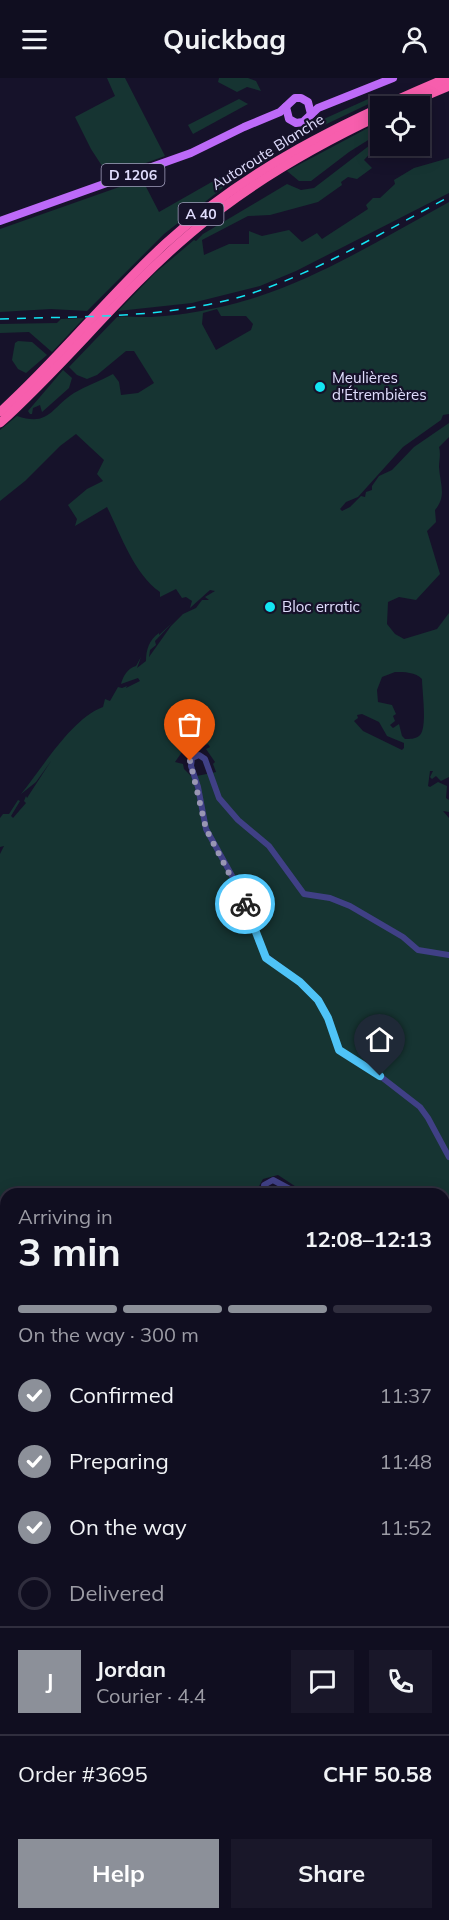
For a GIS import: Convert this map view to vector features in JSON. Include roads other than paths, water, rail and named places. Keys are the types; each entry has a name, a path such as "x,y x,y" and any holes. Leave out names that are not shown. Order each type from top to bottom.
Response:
{"highway":[{"name":"Autoroute Blanche","path":"0,412 129,278 217,201 264,168 314,139 367,112 447,78"},
{"path":"425,96 449,86"},
{"name":"Autoroute Blanche","path":"0,423 137,283 207,219 294,160 370,121"}],"main road":[{"path":"338,99 308,102 295,98 286,107 288,118 294,123 301,123 311,114 338,99 393,78"},
{"path":"308,102 311,114"},
{"name":"D 1206","path":"0,221 182,157 286,107"},
{"name":"D 1206","path":"263,120 288,118"}],"street":[{"path":"449,955 418,950 403,937 350,906 330,898 304,894 269,846 221,802 205,759 200,754 192,758 191,766 198,787 206,829 241,892 265,956 300,982 318,1000 328,1018 339,1050 380,1076 420,1107 449,1157"},
{"path":"264,1188 264,1185 273,1180 288,1188"}],"railway":[{"path":"0,319 151,313 240,297 320,265 449,197"}],"place":[{"name":"Meulières d'Étrembières","path":"320,387"},
{"name":"Bloc erratic","path":"270,607"}]}
